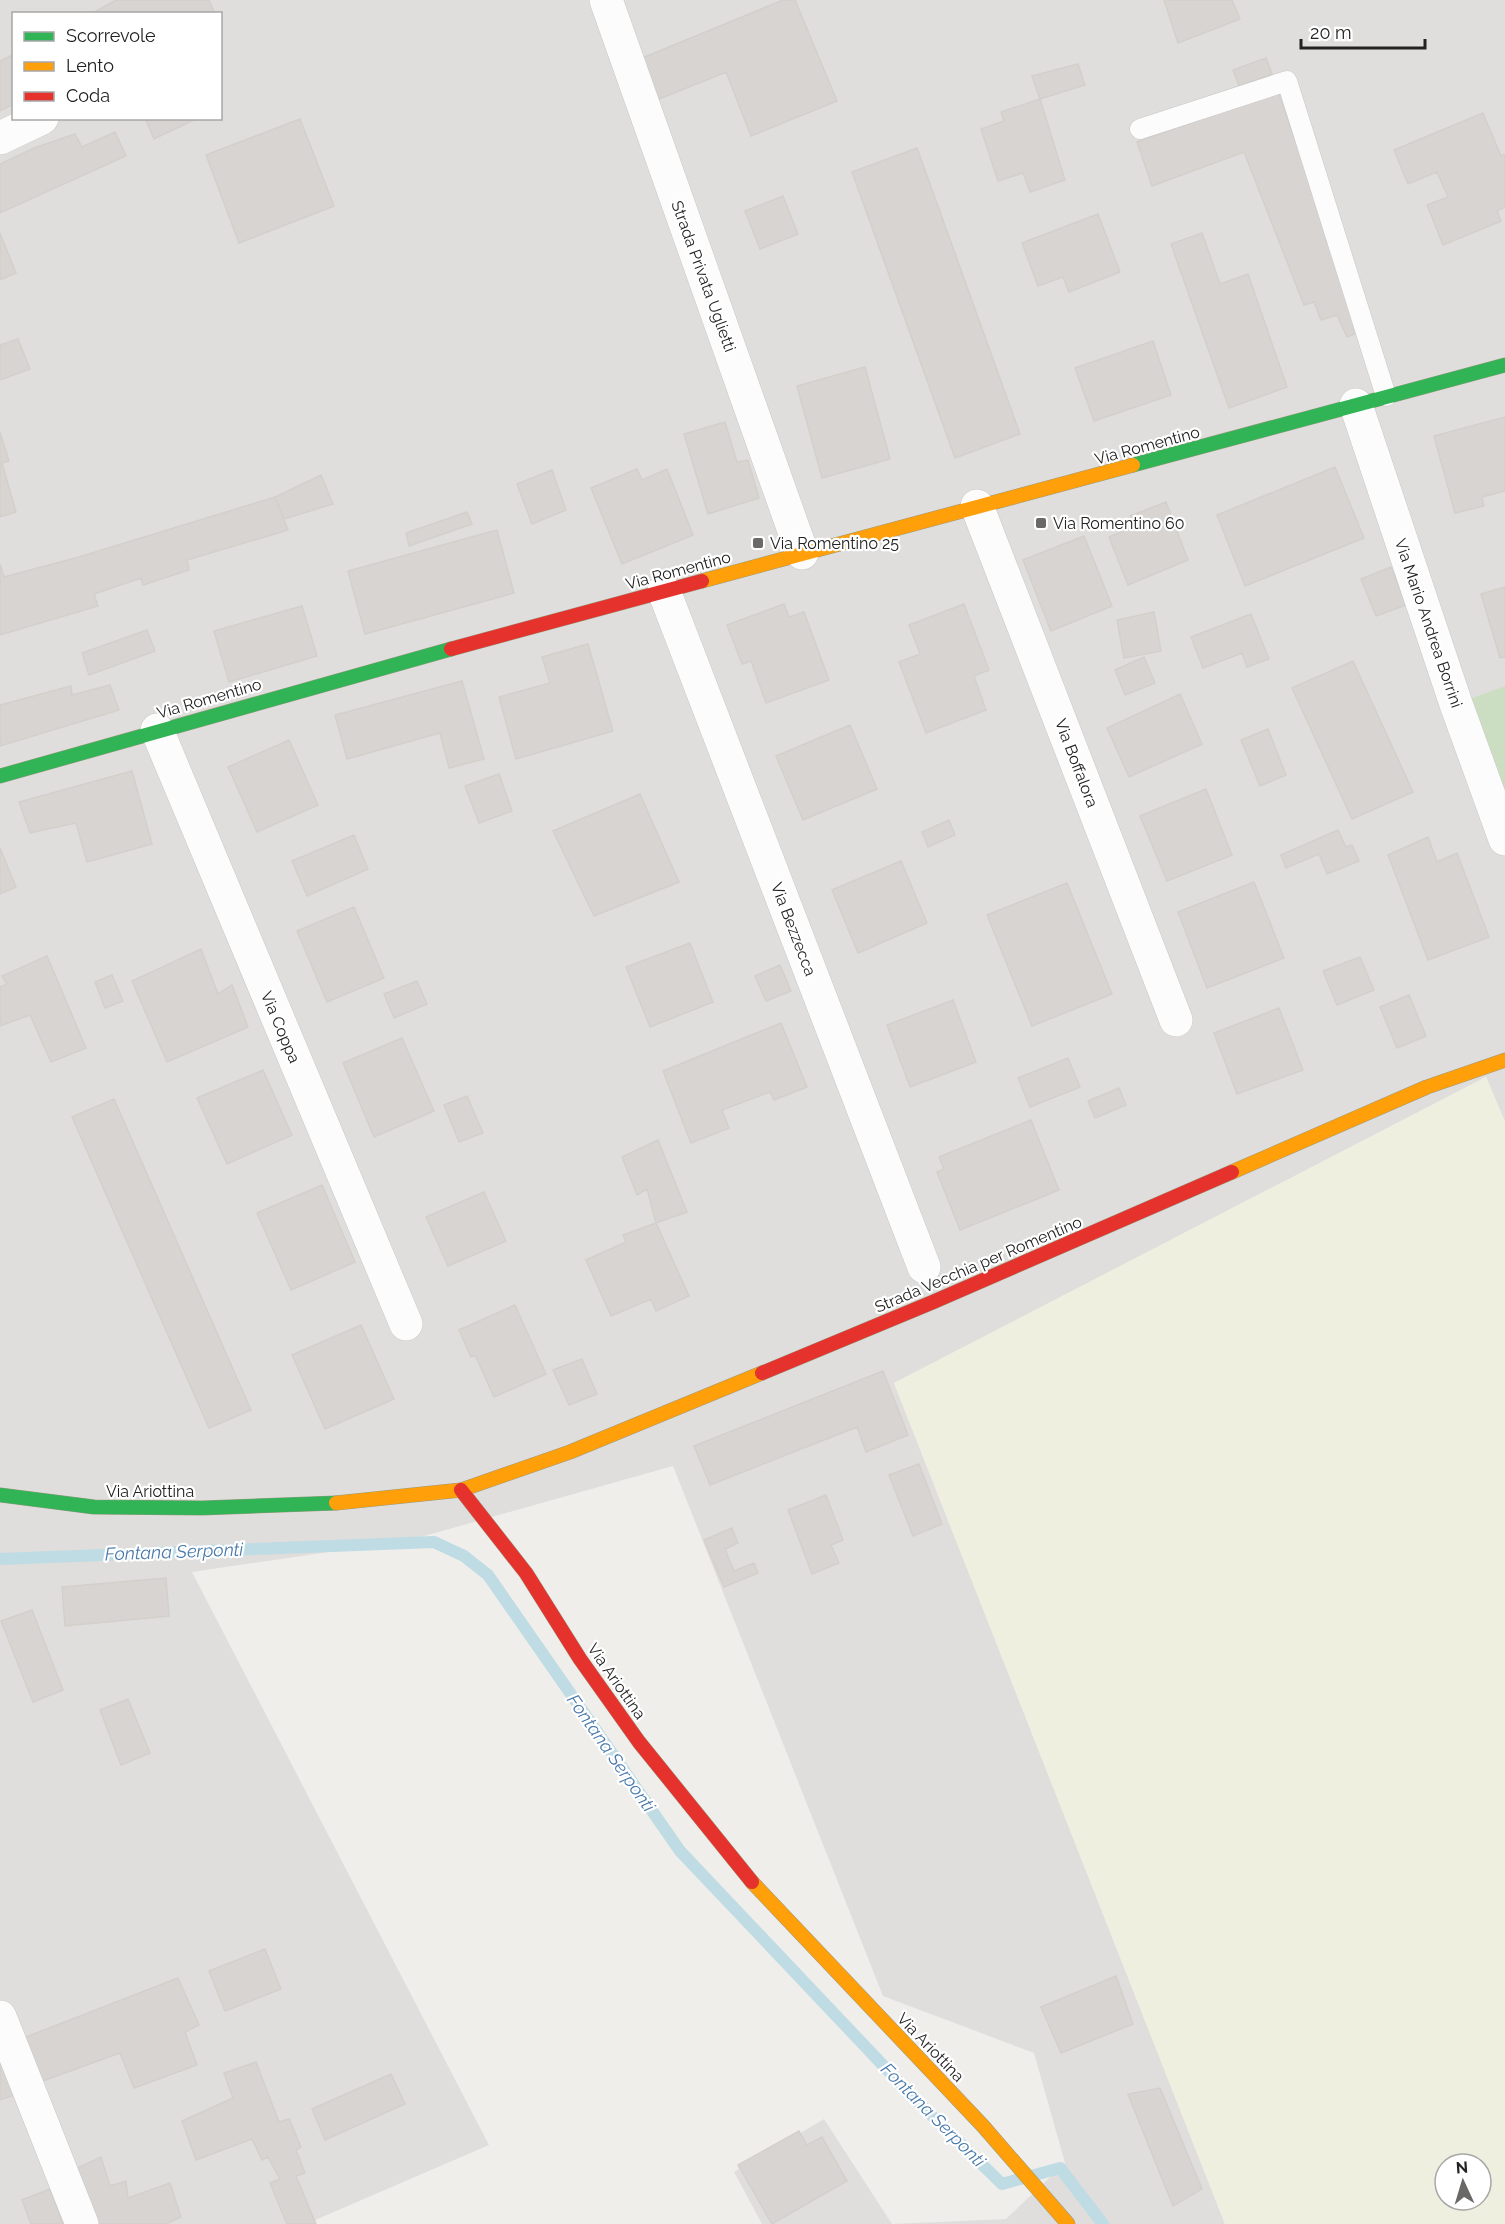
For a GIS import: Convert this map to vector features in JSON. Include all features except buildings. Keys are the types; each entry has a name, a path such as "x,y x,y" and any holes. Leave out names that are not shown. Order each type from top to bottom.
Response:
{"street":[{"name":"Strada Privata Uglietti","path":"606,0 802,553"},
{"path":"0,138 38,120"},
{"name":"Via Romentino","path":"0,776 157,730 802,553 1505,365"},
{"name":"Via Mario Andrea Borrini","path":"1371,400 1456,704 1505,839"},
{"name":"Via Boffalora","path":"977,506 1176,1020"},
{"name":"Via Bezzecca","path":"664,591 924,1267"},
{"name":"Via Coppa","path":"157,730 406,1324"},
{"name":"Strada Vecchia per Romentino","path":"461,1490 592,1443 933,1302 1427,1087 1505,1060"},
{"name":"Via Ariottina","path":"0,1495 94,1507 202,1508 329,1504 461,1490 526,1573 580,1659 639,1742 761,1893 1011,2158 1068,2224"},
{"path":"0,2017 82,2224"}],"lane":[{"path":"1140,129 1287,81 1371,400"}],"shaded area":[{"path":"0,0 1505,0 1505,1122 1486,1077 894,1383 1225,2224 892,2224 1006,2219 1065,2163 1034,2053 883,1996 673,1466 410,1540 192,1572 489,2145 306,2224 0,2224"},
{"path":"824,2119 892,2224 762,2224 734,2172"}],"green space":[{"path":"1505,686 1505,839 1456,704"},
{"path":"1486,1077 1505,1122 1505,2224 1225,2224 894,1383"}],"waterway":[{"name":"Fontana Serponti","path":"0,1559 434,1542 464,1556 488,1575 680,1851 915,2099 1002,2184 1060,2168 1103,2224"}],"traffic: fast":[{"path":"1133,465 1505,365"},
{"path":"0,776 451,649"},
{"path":"0,1495 94,1507 202,1508 336,1503"}],"traffic: slow":[{"path":"702,581 1133,465"},
{"path":"1232,1172 1427,1087 1505,1060"},
{"path":"336,1503 461,1490 570,1452 762,1373"},
{"path":"752,1882 983,2126 1068,2224"}],"traffic: jam":[{"path":"451,649 702,581"},
{"path":"762,1373 933,1302 1232,1172"},
{"path":"461,1490 526,1573 580,1659 639,1742 752,1882"}],"place":[{"name":"Via Romentino 60","path":"1041,523"},
{"name":"Via Romentino 25","path":"758,543"}]}
